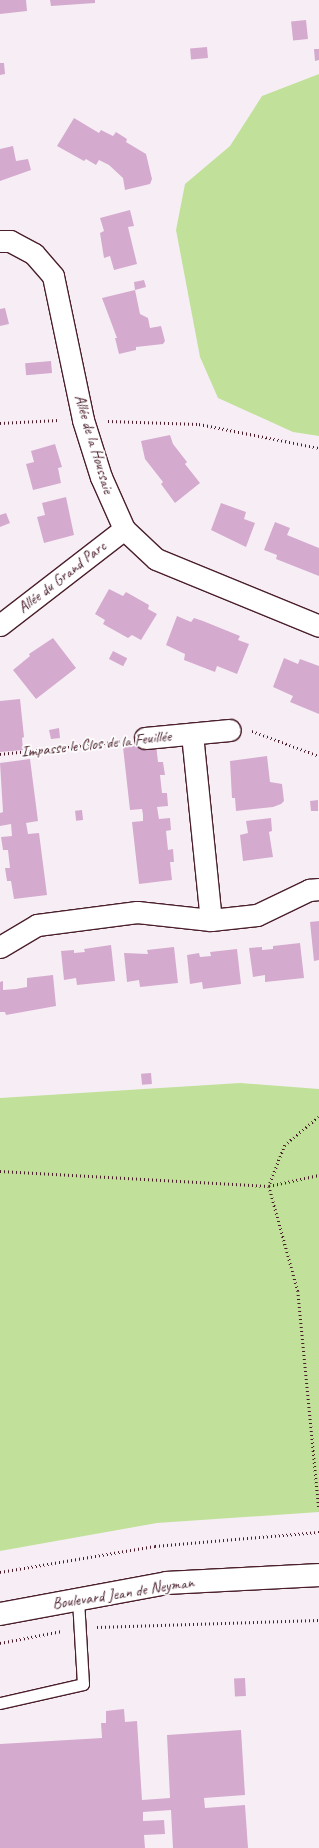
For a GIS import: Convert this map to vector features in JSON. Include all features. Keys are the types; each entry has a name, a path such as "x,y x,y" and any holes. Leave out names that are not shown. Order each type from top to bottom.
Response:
{"street":[{"name":"Allée de la Houssaie","path":"0,241 10,241 34,254 53,276 83,420 101,477 124,529 156,559 319,626"},
{"name":"Allée du Grand Parc","path":"0,625 124,529"},
{"name":"Impasse le Clos de la Feuillée","path":"145,738 230,730"},
{"name":"Impasse le Clos de la Feuillée","path":"192,734 211,920"},
{"path":"0,947 37,925 137,912 211,920 257,915 309,890 319,889"},
{"name":"Boulevard Jean de Neyman","path":"0,1614 167,1584 319,1575"}],"lane":[{"path":"0,1703 83,1684 78,1599"}],"path":[{"path":"0,423 83,420 199,424 319,448"},
{"path":"230,730 255,731 319,756"},
{"name":"Impasse le Clos de la Feuillée","path":"0,754 145,738"},
{"path":"319,1117 285,1145 269,1186 298,1291 319,1510"},
{"path":"0,1170 269,1186 319,1175"},
{"path":"0,1572 155,1546 319,1532"},
{"path":"0,1642 80,1629 118,1625 319,1620"}],"green space":[{"path":"319,74 319,436 293,432 218,398 200,357 176,230 185,184 230,146 262,96"},
{"path":"240,1083 319,1089 319,1512 157,1523 0,1551 0,1098"}],"building":[{"path":"0,0 26,0 27,11 0,14"},
{"path":"50,0 95,0 95,3 51,6"},
{"path":"306,20 308,39 293,40 291,22"},
{"path":"207,47 208,58 191,59 190,48"},
{"path":"314,49 319,49 319,60 315,61"},
{"path":"0,63 4,63 5,74 0,75"},
{"path":"74,118 99,133 101,130 113,136 116,132 127,139 126,142 146,154 152,179 150,184 125,190 123,178 109,165 99,160 96,165 86,159 84,161 57,146"},
{"path":"13,146 16,161 28,159 31,170 0,181 0,149"},
{"path":"130,210 134,226 128,227 137,264 114,270 110,256 104,258 100,233 104,231 100,218"},
{"path":"144,280 146,287 135,290 134,282"},
{"path":"135,290 140,314 148,318 150,328 161,326 165,341 163,344 136,347 136,350 119,354 115,338 117,338 102,298"},
{"path":"5,308 9,324 0,326 0,309"},
{"path":"51,361 52,373 26,375 25,363"},
{"path":"170,435 173,444 187,462 185,464 200,483 175,503 161,484 163,482 145,459 141,441"},
{"path":"55,444 62,467 58,468 61,483 33,490 26,464 34,462 31,451"},
{"path":"66,497 74,535 44,543 37,517 45,515 42,503"},
{"path":"221,503 246,512 244,519 255,523 246,547 211,530"},
{"path":"6,513 10,523 0,527 0,515"},
{"path":"275,522 290,528 287,535 319,548 319,576 276,559 277,555 264,550"},
{"path":"109,589 123,596 126,592 149,605 148,609 157,614 141,640 132,635 128,638 103,624 105,620 95,614"},
{"path":"177,616 191,622 194,618 203,621 240,636 238,640 249,644 237,674 217,666 215,672 184,660 185,654 166,645"},
{"path":"53,638 76,668 36,699 13,670 30,656 29,654"},
{"path":"113,651 127,658 123,666 109,659"},
{"path":"284,658 298,664 300,659 319,666 319,714 290,702 293,696 273,687"},
{"path":"20,699 24,737 22,738 23,750 0,752 0,701"},
{"path":"59,728 60,738 51,739 49,730"},
{"path":"156,744 158,762 163,762 165,775 160,775 162,793 167,793 168,806 157,807 159,819 170,818 171,830 166,831 168,850 173,849 174,862 170,862 172,880 139,884 132,822 143,821 143,815 142,809 130,810 123,747"},
{"path":"267,756 270,782 282,784 284,801 273,807 236,811 235,798 232,798 230,761"},
{"path":"30,759 38,821 26,823 28,834 39,833 47,895 14,899 11,881 7,881 5,868 10,868 8,850 3,850 1,837 12,836 11,824 0,826 0,813 3,812 0,763"},
{"path":"318,800 318,811 311,811 310,801"},
{"path":"82,810 83,820 76,821 75,811"},
{"path":"271,818 272,831 269,832 273,857 243,861 240,835 248,833 246,821"},
{"path":"319,921 319,960 314,961 310,922"},
{"path":"300,943 304,978 265,982 265,975 253,977 249,948 262,947 262,950 273,949 273,946"},
{"path":"111,945 115,981 77,985 76,978 64,980 61,951 74,950 74,953 85,952 84,949"},
{"path":"174,947 178,983 140,987 139,980 127,982 124,953 148,954 147,950"},
{"path":"237,949 241,984 203,989 202,982 190,984 187,955 199,953 200,957 211,956 210,952"},
{"path":"53,975 56,1006 6,1015 5,1012 0,1012 0,982 3,981 3,990 16,989 27,987 27,978"},
{"path":"151,1073 152,1084 142,1085 141,1074"},
{"path":"245,1678 246,1696 235,1697 234,1679"},
{"path":"124,1709 125,1722 137,1721 142,1800 170,1798 167,1735 241,1730 245,1795 204,1798 205,1808 245,1805 248,1848 173,1848 171,1810 143,1812 143,1821 164,1820 165,1834 144,1835 145,1848 0,1848 0,1744 102,1738 101,1723 106,1723 106,1711"}]}
